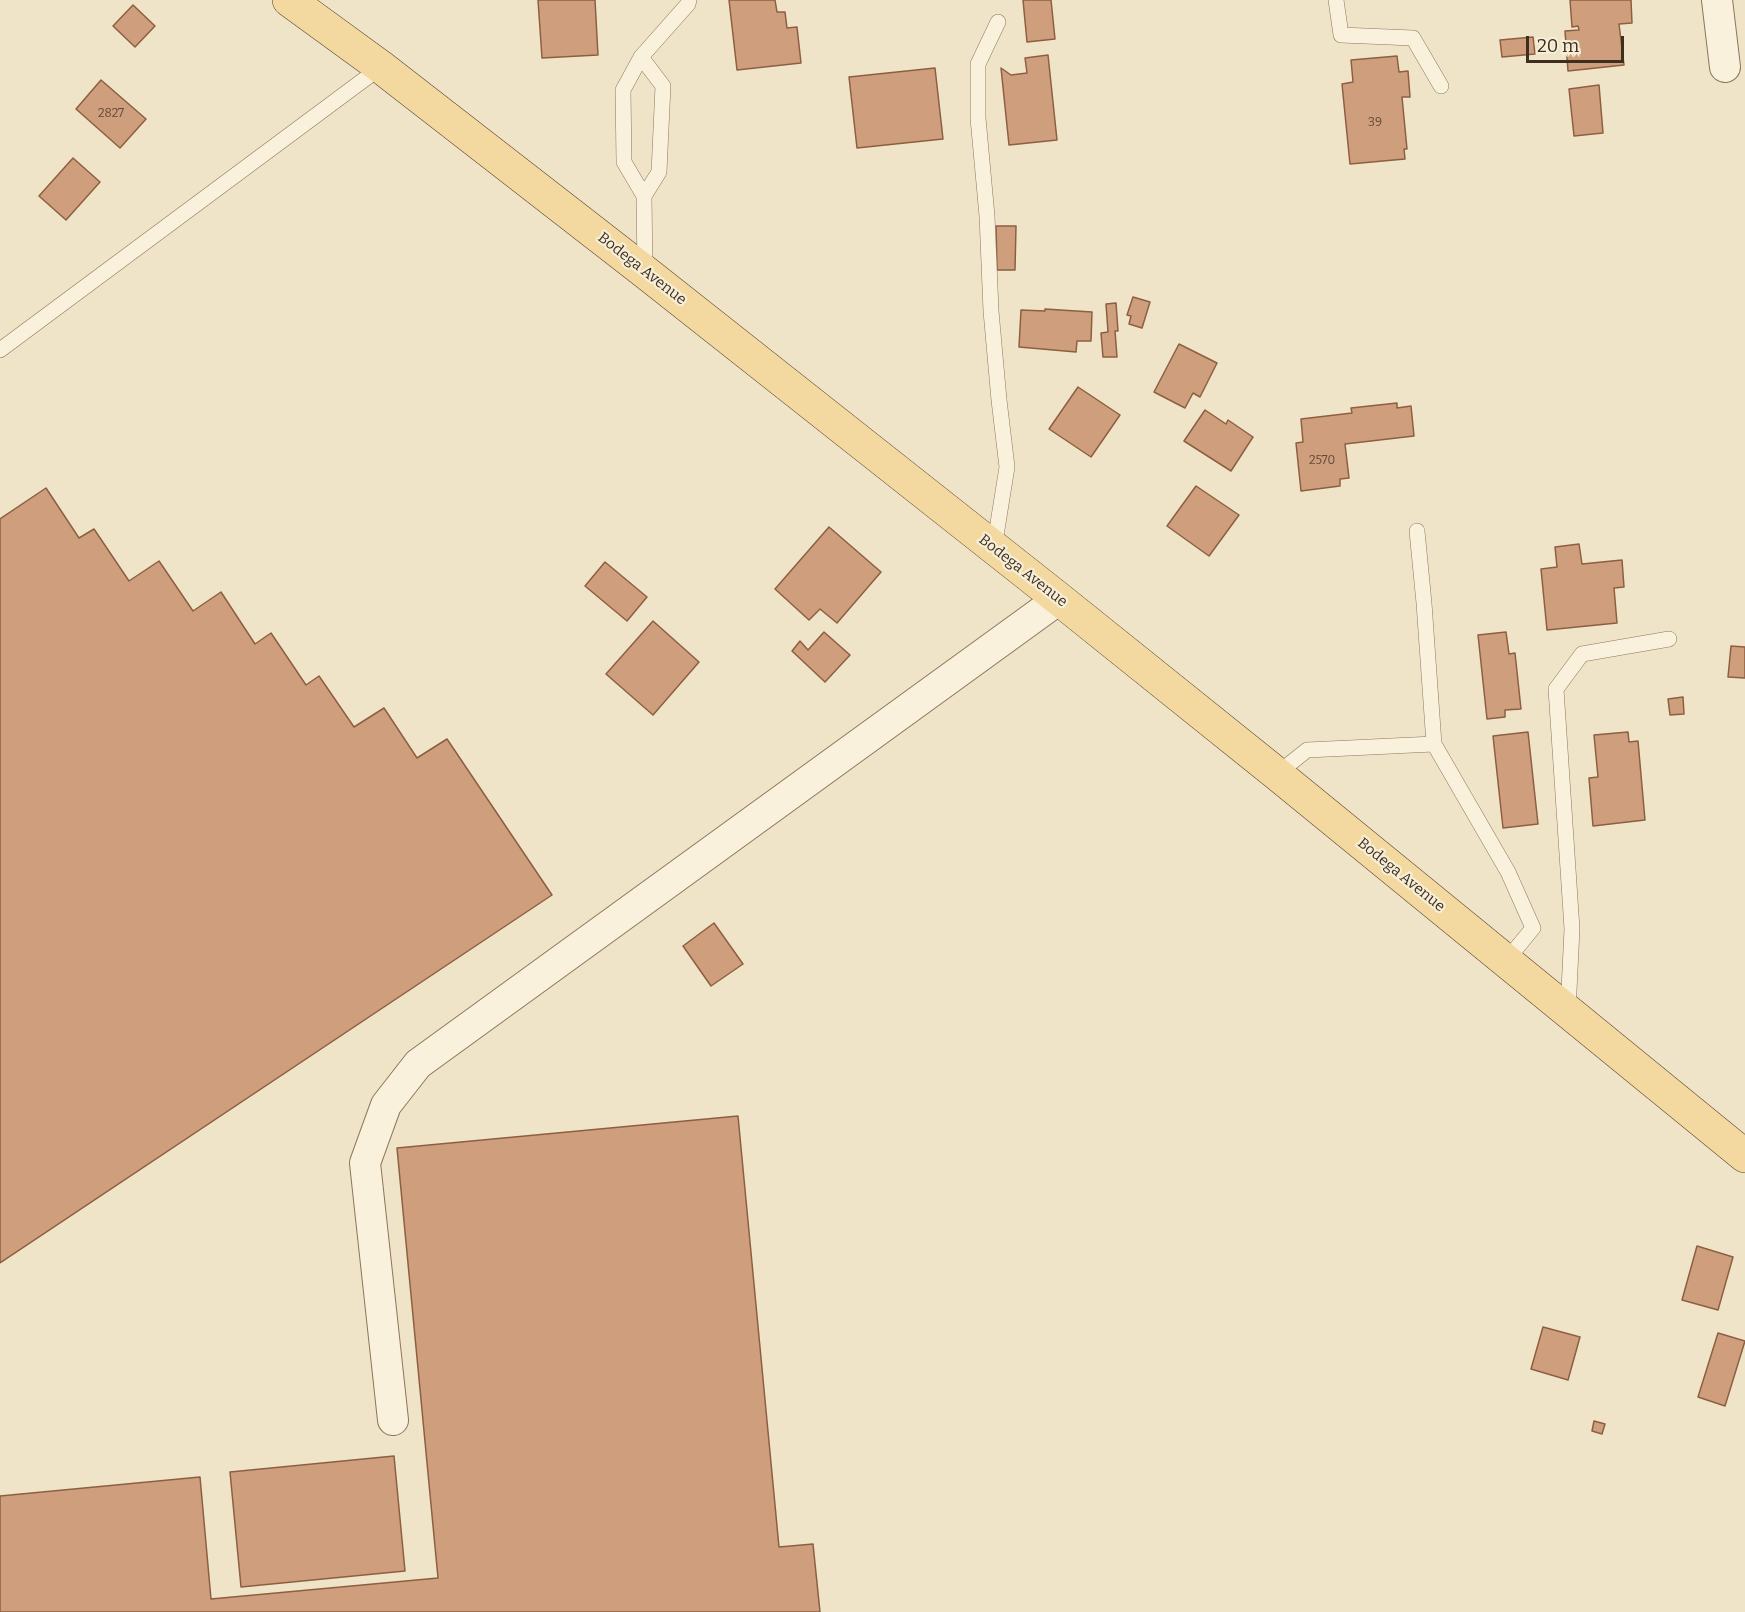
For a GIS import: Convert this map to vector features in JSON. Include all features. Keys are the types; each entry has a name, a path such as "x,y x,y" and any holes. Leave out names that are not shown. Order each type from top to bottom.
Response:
{"main road":[{"name":"Bodega Avenue","path":"289,0 381,66 1059,599 1745,1156"}],"street":[{"path":"1718,0 1725,67"},
{"path":"393,1420 365,1162 386,1105 418,1064 1059,599"}],"lane":[{"path":"645,272 644,196 624,162 623,90 641,57 688,4 689,0"},
{"path":"1336,0 1341,35 1413,38 1441,86"},
{"path":"994,548 1007,467 991,311 987,216 978,118 978,64 999,22"},
{"path":"641,57 663,86 659,172 644,196"},
{"path":"0,350 381,66"},
{"path":"1417,531 1434,744 1508,872 1533,928 1506,961"},
{"path":"1568,1011 1572,929 1556,689 1582,654 1669,639"},
{"path":"1277,774 1307,750 1434,744"}],"building":[{"path":"538,0 595,0 598,55 542,58"},
{"path":"729,0 775,0 777,12 785,12 787,28 797,27 801,63 737,70"},
{"path":"1023,0 1051,0 1055,39 1027,42"},
{"path":"1570,0 1631,0 1632,23 1619,24 1624,65 1568,71 1565,31 1579,30 1578,26 1572,27"},
{"path":"133,5 155,26 135,47 113,26"},
{"path":"1533,37 1535,54 1502,57 1500,40"},
{"path":"1048,55 1057,140 1009,145 1001,68 1011,75 1027,73 1025,58"},
{"path":"1397,56 1399,72 1408,71 1410,97 1402,97 1407,149 1404,149 1405,159 1350,164 1342,84 1353,82 1351,60"},
{"path":"935,68 943,139 857,148 849,77"},
{"path":"101,80 146,119 120,148 76,109"},
{"path":"1599,85 1603,133 1574,136 1569,89"},
{"path":"73,158 100,182 66,220 39,196"},
{"path":"996,226 1016,226 1015,270 997,270"},
{"path":"1133,297 1150,302 1142,328 1129,324 1131,316 1127,315"},
{"path":"1116,303 1117,357 1103,357 1101,333 1108,332 1106,304"},
{"path":"1045,309 1092,312 1091,341 1077,341 1076,352 1019,347 1021,310 1045,311"},
{"path":"1179,344 1217,363 1200,397 1193,393 1185,408 1154,392"},
{"path":"1078,387 1120,415 1091,457 1049,429"},
{"path":"1397,403 1397,408 1411,406 1414,436 1345,444 1349,478 1340,479 1340,486 1301,491 1296,443 1303,442 1301,419 1352,413 1351,408"},
{"path":"1205,410 1226,424 1228,420 1253,437 1231,471 1184,441"},
{"path":"1196,486 1239,515 1209,556 1167,526"},
{"path":"46,488 79,538 94,529 129,581 159,561 193,611 221,592 255,644 271,633 306,685 319,676 354,727 384,708 417,758 447,739 552,895 0,1263 0,519"},
{"path":"829,527 881,572 837,623 820,609 809,620 775,589"},
{"path":"1579,544 1582,564 1622,560 1624,587 1614,588 1617,623 1547,630 1541,569 1557,567 1555,547"},
{"path":"605,562 647,597 627,621 585,586"},
{"path":"653,621 699,662 653,715 606,674"},
{"path":"824,632 850,655 825,682 792,651 800,641 808,650"},
{"path":"1506,632 1509,654 1515,653 1521,709 1505,710 1505,717 1487,719 1478,635"},
{"path":"1731,646 1745,647 1745,678 1728,677"},
{"path":"1683,697 1684,714 1670,715 1668,699"},
{"path":"1528,732 1538,824 1503,828 1493,736"},
{"path":"1628,732 1629,742 1638,741 1645,820 1593,826 1589,778 1598,777 1594,735"},
{"path":"714,923 743,964 711,986 683,946"},
{"path":"738,1116 779,1547 813,1544 820,1612 0,1612 0,1496 200,1477 211,1599 438,1578 397,1148"},
{"path":"1697,1246 1733,1257 1718,1310 1682,1300"},
{"path":"1543,1327 1580,1337 1568,1380 1531,1369"},
{"path":"1718,1333 1745,1341 1725,1406 1698,1397"},
{"path":"1594,1421 1605,1424 1602,1434 1592,1431"},
{"path":"394,1456 405,1571 241,1587 230,1472"}]}
